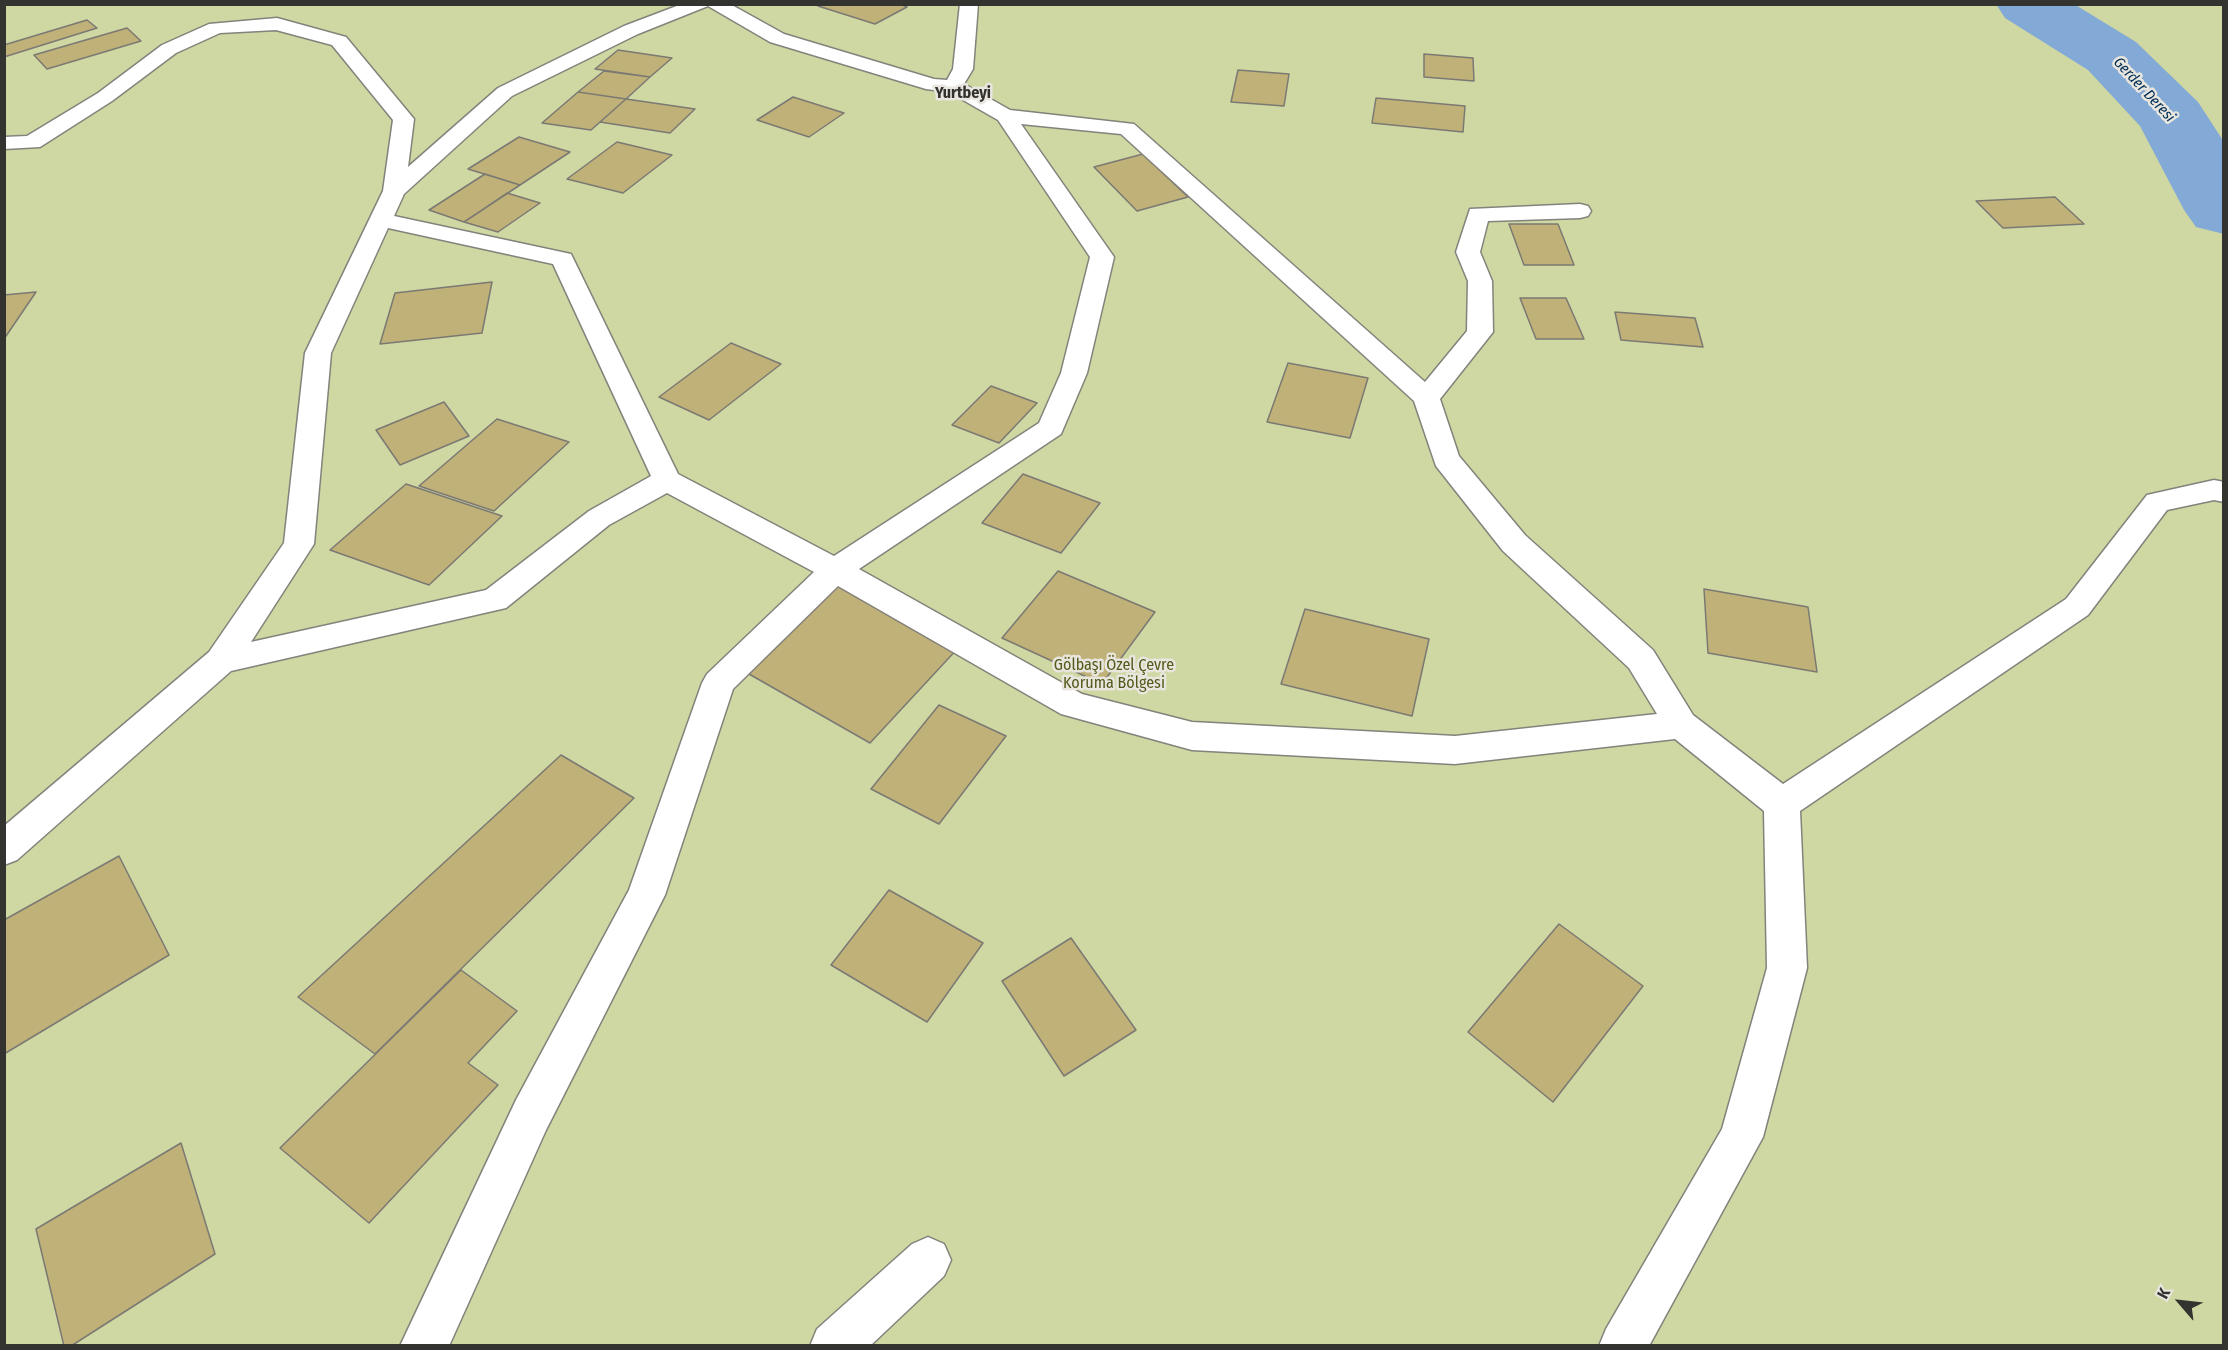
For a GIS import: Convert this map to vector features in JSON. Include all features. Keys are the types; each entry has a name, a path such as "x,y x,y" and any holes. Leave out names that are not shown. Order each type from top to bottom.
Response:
{"street":[{"path":"394,191 505,92 631,30 700,4"},
{"path":"716,4 777,38 933,85 953,86 1005,116 1126,128 1426,398 1446,459 1514,543 1641,659 1681,725 1782,804"},
{"path":"953,86 963,69 969,4"},
{"path":"4,143 32,142 105,97 169,49 216,28 277,24 339,41 404,119 394,191 318,353 299,544 221,661 4,849"},
{"path":"424,1346 531,1115 646,895 719,683 834,570 1051,428 1074,373 1102,257 1005,116"},
{"path":"1426,398 1480,332 1480,281 1468,252 1478,214 1580,212"},
{"path":"381,220 563,259 668,480 1074,705 1192,736 1455,750 1681,725"},
{"path":"221,661 495,600 598,518 668,480"},
{"path":"1782,804 2077,607 2157,502 2214,490 2223,492"},
{"path":"1623,1346 1741,1137 1787,968 1782,804"},
{"path":"834,1346 928,1260"}],"green space":[{"name":"Gölbaşı Özel Çevre Koruma Bölgesi","path":"5,5 2223,5 2223,1345 5,1345"}],"building":[{"path":"821,4 900,4 907,7 875,24 818,6"},
{"path":"87,20 97,28 4,57 4,45"},
{"path":"127,28 141,41 47,69 34,55"},
{"path":"618,50 672,58 650,77 595,69"},
{"path":"1424,54 1473,58 1474,81 1424,77"},
{"path":"1238,70 1289,74 1284,106 1231,102"},
{"path":"604,71 650,77 626,99 578,92"},
{"path":"578,92 626,99 591,130 542,123"},
{"path":"793,97 844,113 809,137 757,120"},
{"path":"1376,98 1465,106 1463,132 1372,123"},
{"path":"626,99 695,109 670,133 600,122"},
{"path":"519,137 570,152 520,185 468,169"},
{"path":"617,142 672,155 623,193 567,179"},
{"path":"1143,154 1188,197 1137,211 1094,167"},
{"path":"485,174 520,185 464,222 429,210"},
{"path":"507,193 540,203 498,232 464,222"},
{"path":"2055,197 2084,224 2003,228 1976,201"},
{"path":"1509,224 1558,224 1574,265 1524,265"},
{"path":"492,282 482,333 380,344 395,293"},
{"path":"36,292 4,339 4,295"},
{"path":"1520,298 1566,298 1584,339 1536,339"},
{"path":"1615,312 1695,318 1703,347 1621,340"},
{"path":"731,343 781,364 709,420 659,397"},
{"path":"1288,363 1368,378 1350,438 1267,422"},
{"path":"991,386 1037,403 999,443 952,425"},
{"path":"444,402 469,436 400,465 376,430"},
{"path":"497,419 569,442 494,511 419,486"},
{"path":"1023,474 1100,503 1061,553 982,523"},
{"path":"406,484 502,516 429,585 330,550"},
{"path":"1058,571 1155,612 1102,684 1002,638"},
{"path":"834,584 959,647 870,743 742,670"},
{"path":"1704,589 1808,607 1817,672 1708,653"},
{"path":"1305,609 1429,639 1412,716 1281,684"},
{"path":"939,705 1006,736 939,824 871,789"},
{"path":"561,755 634,798 375,1054 298,997"},
{"path":"119,856 169,955 4,1054 4,920"},
{"path":"889,890 983,943 927,1022 831,965"},
{"path":"1559,924 1643,986 1553,1102 1468,1032"},
{"path":"1071,938 1136,1030 1064,1076 1002,981"},
{"path":"461,970 517,1011 468,1063 498,1085 369,1223 280,1148"},
{"path":"181,1143 215,1254 71,1346 64,1346 36,1229"}],"waterway":[{"name":"Gerder Deresi","path":"2028,4 2112,56 2172,117 2224,210"}],"district":[{"name":"Yurtbeyi","path":"963,94"}]}
